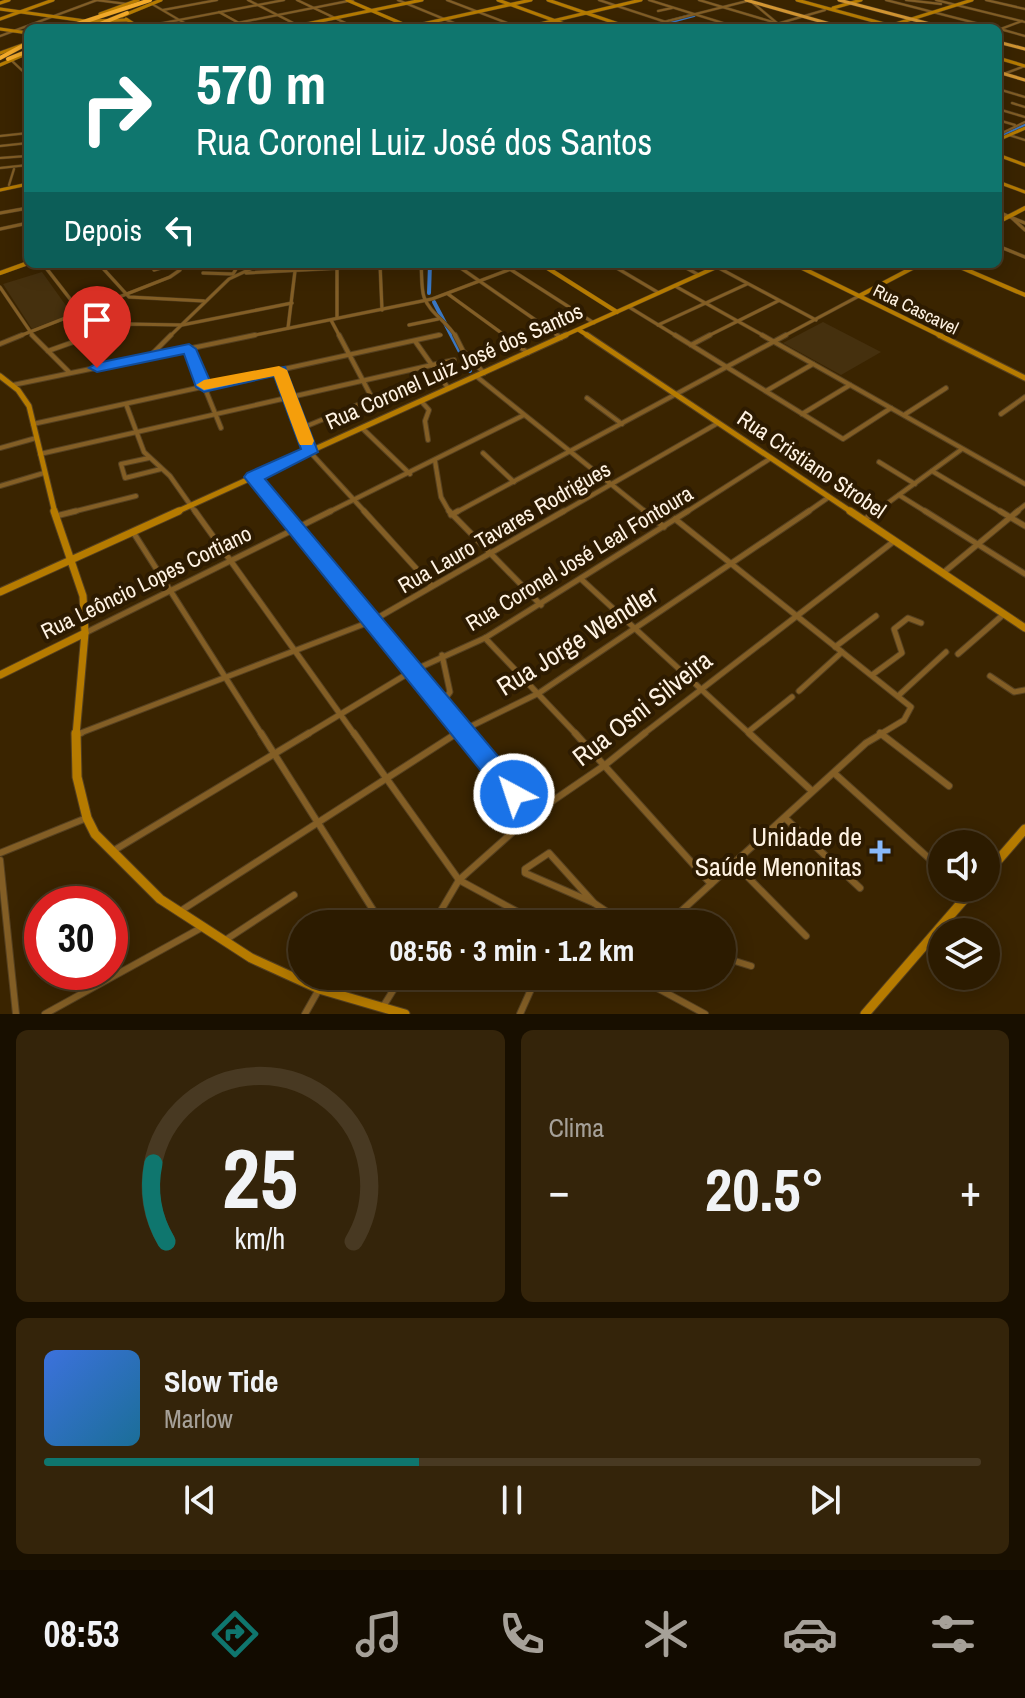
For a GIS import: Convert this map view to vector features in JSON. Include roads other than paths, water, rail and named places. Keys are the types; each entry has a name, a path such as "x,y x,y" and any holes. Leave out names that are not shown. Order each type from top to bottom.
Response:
{"highway":[{"path":"100,24 155,1"},
{"path":"76,24 155,1"},
{"path":"1,57 24,44"},
{"path":"1,57 24,53"}],"main road":[{"path":"0,3 9,0"},
{"path":"0,19 53,0"},
{"path":"91,18 138,0"},
{"path":"350,0 400,24"},
{"path":"312,24 422,0"},
{"path":"498,0 564,24"},
{"path":"425,24 531,0"},
{"path":"548,0 618,24"},
{"path":"541,24 641,0"},
{"path":"748,0 830,24"},
{"path":"797,0 827,10 861,0"},
{"path":"839,0 930,24"},
{"path":"896,24 972,0"},
{"path":"790,1 876,24"},
{"path":"0,9 85,21 127,20"},
{"path":"122,16 133,24"},
{"path":"0,29 24,32"},
{"path":"1002,43 1025,49"},
{"path":"1,57 24,44"},
{"path":"1,57 11,60 24,54"},
{"path":"1002,58 1025,65"},
{"path":"1004,74 1025,80"},
{"path":"1002,134 1009,135 1025,125"},
{"path":"1002,156 1025,165"},
{"path":"1002,183 1025,192"},
{"path":"0,190 24,185"},
{"path":"1002,220 1025,208"},
{"path":"0,273 24,264"},
{"path":"547,268 617,312"},
{"name":"Rua Coronel Luiz José dos Santos","path":"0,592 715,268"},
{"name":"Rua Cascavel","path":"802,268 1025,378"},
{"path":"859,296 912,268"},
{"path":"962,268 1025,295"},
{"name":"Rua Cristiano Strobel","path":"579,330 1025,628"},
{"path":"0,376 13,385 29,406 56,516 83,596 85,633 76,735 77,777 87,818 95,834 111,852 160,899 288,976"},
{"name":"Rua Leôncio Lopes Cortiano","path":"0,675 85,633"},
{"path":"1000,858 1025,829"},
{"path":"865,1014 958,902"},
{"path":"323,990 405,1014"}],"street":[{"path":"32,24 96,0 127,4"},
{"path":"196,0 202,3"},
{"path":"163,10 217,0"},
{"path":"248,0 294,24"},
{"path":"160,24 284,0"},
{"path":"297,0 348,24"},
{"path":"233,24 350,0"},
{"path":"398,0 457,24"},
{"path":"447,0 511,24"},
{"path":"599,0 671,24"},
{"path":"649,0 726,24"},
{"path":"699,0 778,24 827,10"},
{"path":"657,24 748,0"},
{"path":"886,0 979,24"},
{"path":"906,0 954,4"},
{"path":"936,0 1024,21"},
{"path":"986,0 1025,9"},
{"path":"155,1 163,10 186,24"},
{"path":"759,5 778,24"},
{"path":"658,11 673,8"},
{"path":"219,12 238,23"},
{"path":"1002,28 1024,21"},
{"path":"0,36 24,27"},
{"path":"1002,30 1025,36"},
{"path":"11,60 24,72"},
{"path":"1004,74 1025,65"},
{"path":"1002,90 1025,97"},
{"path":"1012,103 1025,107"},
{"path":"1002,110 1025,117"},
{"path":"1002,121 1017,126"},
{"path":"1002,133 1025,125"},
{"path":"0,136 23,134 20,141"},
{"path":"1009,135 1025,140"},
{"path":"0,146 24,143"},
{"path":"18,157 20,149"},
{"path":"0,158 24,156"},
{"path":"0,168 24,165"},
{"path":"9,185 14,169"},
{"path":"0,181 11,179"},
{"path":"0,213 24,209"},
{"path":"1002,211 1025,230"},
{"path":"1002,214 1025,223"},
{"path":"0,229 24,224"},
{"path":"1002,248 1025,257"},
{"path":"46,268 81,313"},
{"path":"102,268 125,295 134,298 204,301"},
{"path":"154,270 161,268"},
{"path":"0,344 170,277 180,268"},
{"path":"149,357 237,268"},
{"path":"229,279 254,268"},
{"path":"245,273 337,268 337,318"},
{"path":"380,268 382,310"},
{"path":"422,268 426,300 449,323 465,354 484,373"},
{"path":"460,268 561,338"},
{"path":"617,268 659,293"},
{"path":"686,268 699,275"},
{"path":"719,268 816,320"},
{"path":"13,385 426,300 510,269 594,323"},
{"path":"288,328 295,270"},
{"path":"203,273 233,274"},
{"path":"658,325 748,284"},
{"path":"675,286 1025,484"},
{"path":"0,287 30,333 70,373"},
{"path":"448,294 528,353"},
{"path":"451,515 859,296"},
{"path":"691,345 780,300"},
{"path":"48,351 116,326 135,323 182,325 292,303"},
{"path":"629,307 843,439 891,408"},
{"path":"409,325 442,319"},
{"path":"331,320 347,356 371,396"},
{"path":"33,424 441,335"},
{"path":"415,341 448,389"},
{"path":"189,349 221,428"},
{"path":"40,454 454,360"},
{"path":"766,391 813,364"},
{"path":"279,370 310,452 432,586"},
{"path":"476,376 664,527"},
{"path":"802,414 850,385"},
{"path":"904,415 946,388"},
{"path":"1001,414 1025,397"},
{"path":"587,398 622,424"},
{"path":"421,401 429,410 425,421 428,440"},
{"path":"126,404 134,432 149,458 163,469 231,560 459,880 514,910"},
{"path":"302,428 360,404"},
{"name":"Rua Leôncio Lopes Cortiano","path":"85,633 524,415"},
{"name":"Rua Lauro Tavares Rodrigues","path":"76,735 372,621 718,423"},
{"path":"362,428 410,474"},
{"path":"0,448 36,438"},
{"path":"864,520 963,449"},
{"path":"483,453 514,482"},
{"path":"149,458 121,464 124,477 163,469"},
{"name":"Rua Coronel José Leal Fontoura","path":"111,852 412,671 485,638 541,605 771,458"},
{"path":"435,461 441,497 451,515 541,605"},
{"path":"879,462 915,484"},
{"path":"932,471 1025,526"},
{"path":"0,486 44,473"},
{"path":"253,477 532,815"},
{"path":"899,495 1025,574"},
{"path":"56,516 136,496"},
{"name":"Rua Jorge Wendler","path":"180,911 461,730 539,693 829,497"},
{"path":"943,573 1025,505"},
{"path":"675,519 911,707 904,720 880,733 682,910"},
{"path":"133,532 373,910"},
{"name":"Rua Osni Silveira","path":"441,910 459,880 532,815 605,765 700,688 895,541"},
{"path":"581,579 813,792"},
{"path":"958,654 1004,614"},
{"path":"835,647 876,616"},
{"path":"872,675 902,653 894,629 908,618 921,623"},
{"path":"485,638 539,693 711,884"},
{"path":"799,691 842,652"},
{"path":"898,696 946,652"},
{"path":"440,705 450,692 442,655"},
{"path":"990,676 1014,692 1025,690"},
{"path":"748,732 792,697"},
{"path":"880,733 949,786"},
{"path":"834,773 928,857"},
{"path":"0,853 87,818"},
{"path":"785,818 860,888"},
{"path":"594,903 549,853 525,869 525,873 605,910"},
{"path":"0,860 16,1014"},
{"path":"735,864 806,936"},
{"path":"225,941 294,895"},
{"path":"45,1014 204,927"},
{"path":"736,961 751,966"},
{"path":"305,1014 318,990"},
{"path":"383,1007 393,990"},
{"path":"520,1014 531,990"},
{"path":"661,990 705,1014"}],"waterway":[{"path":"668,22 694,15"},
{"path":"661,24 665,23"},
{"path":"1002,135 1025,125"},
{"path":"429,293 430,268"},
{"path":"434,302 470,371"}],"place":[{"name":"Unidade de Saúde Menonitas","path":"880,851"}]}
